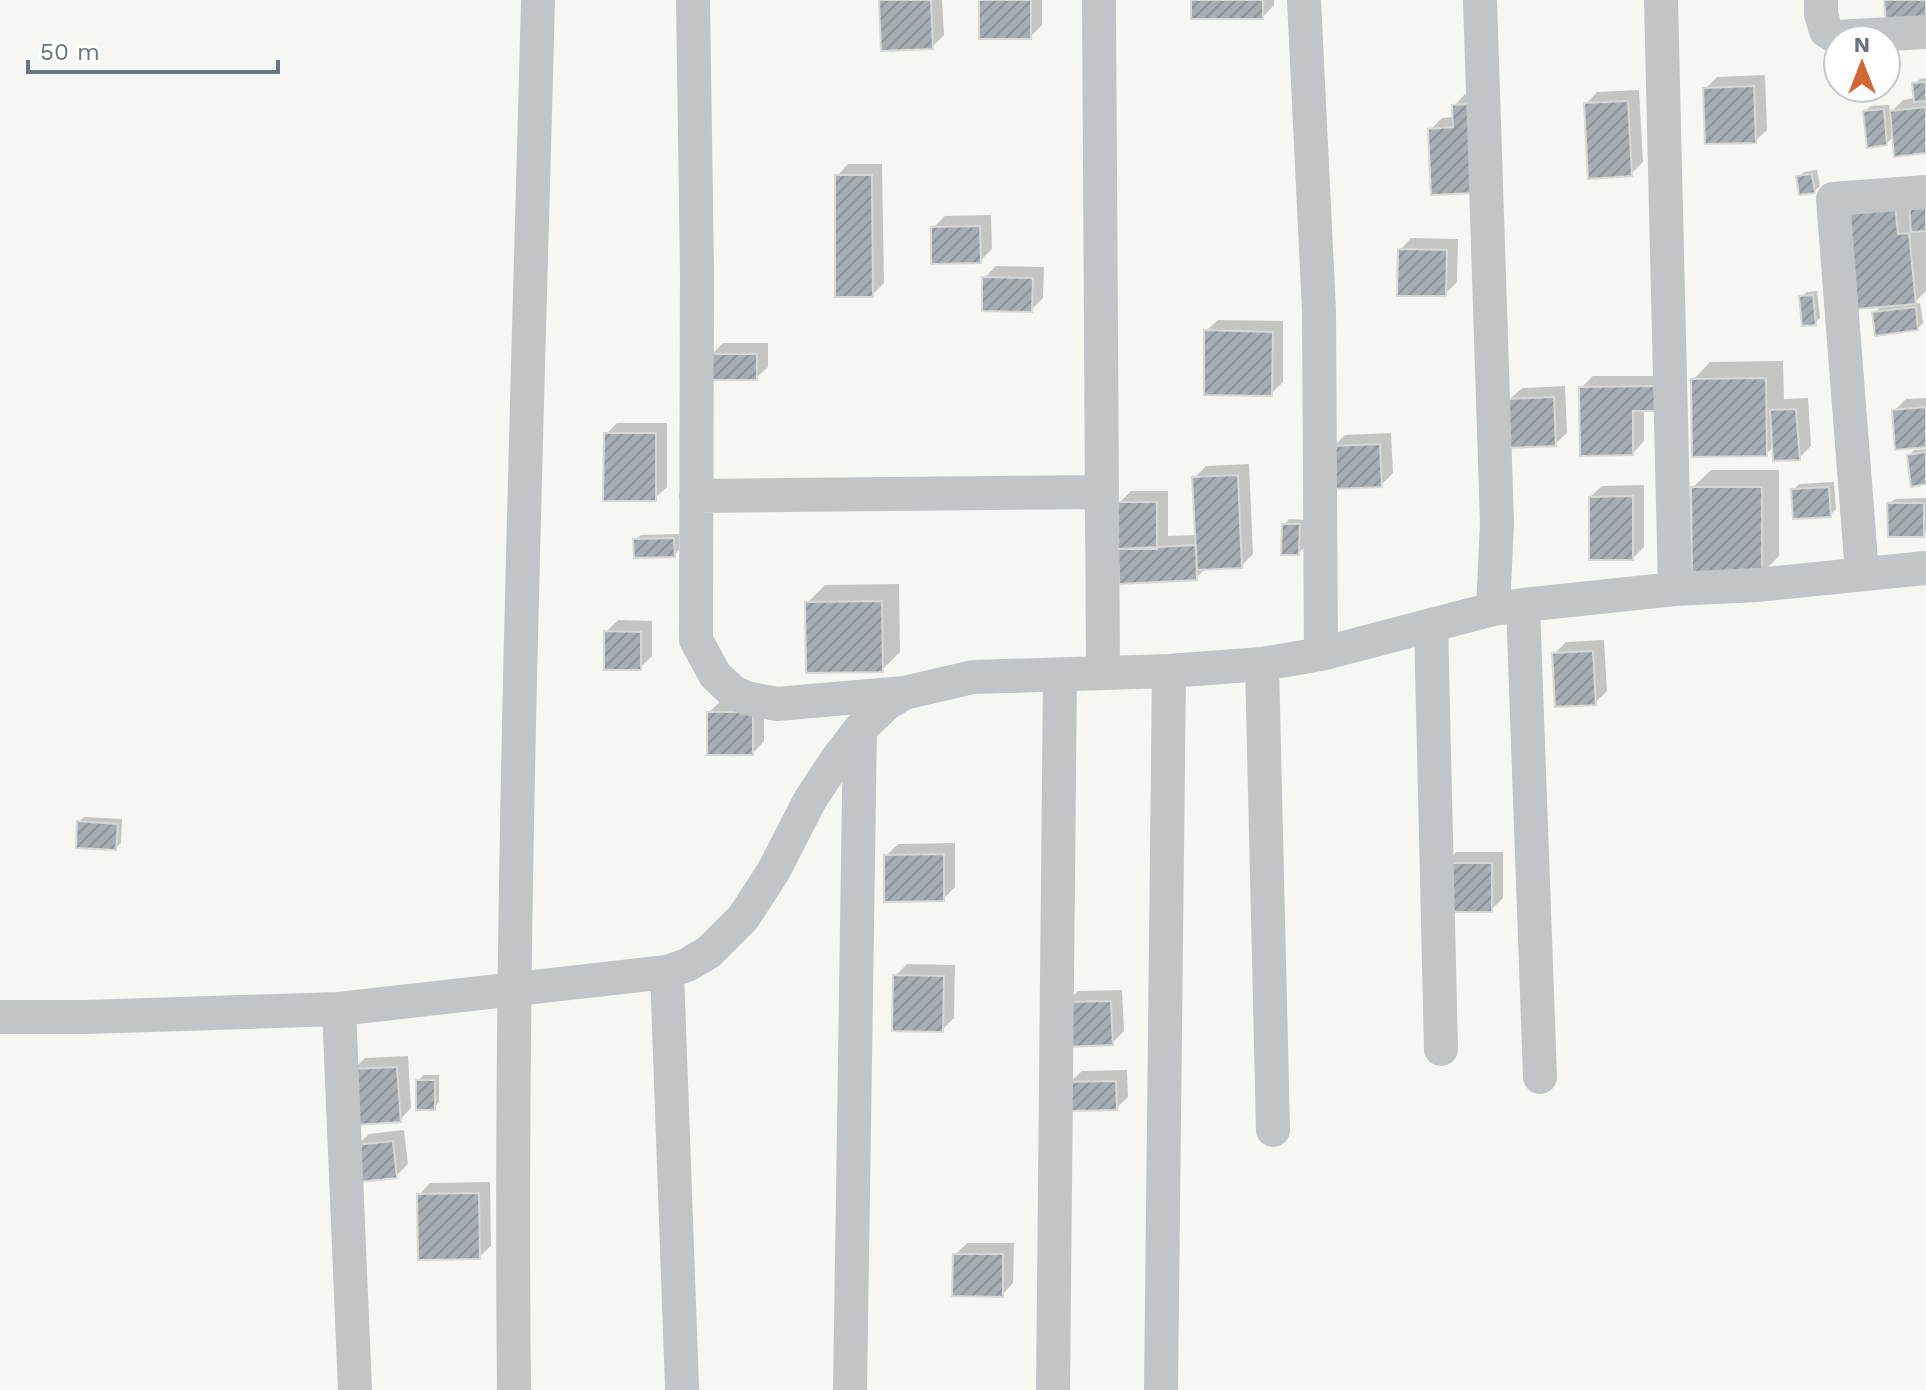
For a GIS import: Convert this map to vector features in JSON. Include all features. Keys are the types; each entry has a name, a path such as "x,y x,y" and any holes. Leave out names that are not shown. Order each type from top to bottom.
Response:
{"street":[{"path":"514,1390 513,990 538,0"},
{"path":"693,0 697,271 696,640 721,682 746,698 777,704 904,693 973,677 1169,671 1262,664 1321,654 1508,607 1675,589 1757,585 1926,568"},
{"path":"1099,0 1103,672"},
{"path":"1304,0 1319,311 1321,654"},
{"path":"1480,0 1497,523 1508,607 1540,1077"},
{"path":"1661,0 1675,589"},
{"path":"1821,0 1826,31 1836,37 1926,32"},
{"path":"1862,573 1833,199 1926,192"},
{"path":"696,496 1101,492"},
{"path":"1431,625 1441,1049"},
{"path":"1262,664 1273,1130"},
{"path":"1161,1390 1169,671"},
{"path":"1053,1390 1060,675"},
{"path":"0,1017 339,1009 644,976 687,965 709,952 743,918 773,872 825,775 860,729 885,705 904,693"},
{"path":"850,1390 860,729"},
{"path":"667,972 682,1387"},
{"path":"339,1009 355,1390"}],"building":[{"path":"879,0 931,0 933,49 881,51"},
{"path":"979,0 1031,0 1031,39 979,39"},
{"path":"1191,0 1263,0 1263,19 1191,19"},
{"path":"1884,0 1926,0 1926,29 1902,31 1902,24 1886,24"},
{"path":"1926,82 1926,101 1914,102 1912,83"},
{"path":"1754,86 1756,143 1705,144 1703,88"},
{"path":"1628,101 1632,176 1588,179 1584,103"},
{"path":"1468,104 1473,193 1431,195 1428,129 1453,127 1452,105"},
{"path":"1926,107 1926,153 1894,157 1890,111"},
{"path":"1884,109 1887,145 1867,148 1863,111"},
{"path":"1812,174 1815,193 1799,195 1796,176"},
{"path":"835,175 872,175 873,297 835,297"},
{"path":"1926,201 1926,231 1911,232 1909,202"},
{"path":"1895,204 1898,234 1909,233 1916,304 1857,309 1848,209"},
{"path":"980,226 981,263 931,264 931,227"},
{"path":"1398,249 1447,250 1446,296 1397,296"},
{"path":"982,277 1033,278 1032,312 982,311"},
{"path":"1813,295 1816,325 1802,326 1799,296"},
{"path":"1916,307 1918,330 1875,336 1872,312"},
{"path":"1204,330 1273,332 1272,396 1204,395"},
{"path":"709,354 757,354 757,380 709,380"},
{"path":"1766,378 1767,456 1692,457 1691,379"},
{"path":"1656,386 1656,411 1633,411 1633,455 1580,456 1579,387"},
{"path":"1554,397 1556,446 1509,448 1508,399"},
{"path":"1926,407 1926,447 1895,450 1892,410"},
{"path":"1796,409 1800,460 1773,461 1770,410"},
{"path":"604,433 656,433 656,501 603,501"},
{"path":"1380,444 1382,487 1332,489 1331,446"},
{"path":"1926,452 1926,484 1911,487 1907,455"},
{"path":"1238,475 1242,568 1197,570 1192,477"},
{"path":"1691,487 1762,487 1762,576 1692,576"},
{"path":"1829,487 1831,517 1793,519 1791,489"},
{"path":"1633,496 1633,560 1589,560 1589,497"},
{"path":"1117,502 1157,502 1157,549 1118,549"},
{"path":"1887,503 1924,503 1924,537 1888,537"},
{"path":"1282,524 1300,524 1299,555 1281,555"},
{"path":"674,538 675,557 634,558 633,539"},
{"path":"1196,545 1197,580 1119,584 1118,549"},
{"path":"882,601 883,672 806,673 805,602"},
{"path":"604,631 641,632 641,670 604,670"},
{"path":"1593,651 1596,705 1555,707 1552,653"},
{"path":"707,712 753,712 753,755 707,755"},
{"path":"77,821 118,824 116,850 76,848"},
{"path":"944,854 944,901 884,902 884,855"},
{"path":"1443,863 1492,863 1492,912 1442,912"},
{"path":"893,975 944,976 943,1032 892,1031"},
{"path":"1111,1001 1113,1045 1065,1047 1064,1002"},
{"path":"397,1067 401,1122 354,1125 351,1069"},
{"path":"416,1080 435,1080 435,1110 416,1110"},
{"path":"1116,1081 1117,1110 1069,1111 1068,1082"},
{"path":"393,1141 397,1178 359,1182 355,1145"},
{"path":"479,1193 480,1259 418,1260 417,1194"},
{"path":"953,1254 1003,1254 1003,1297 952,1296"}]}
